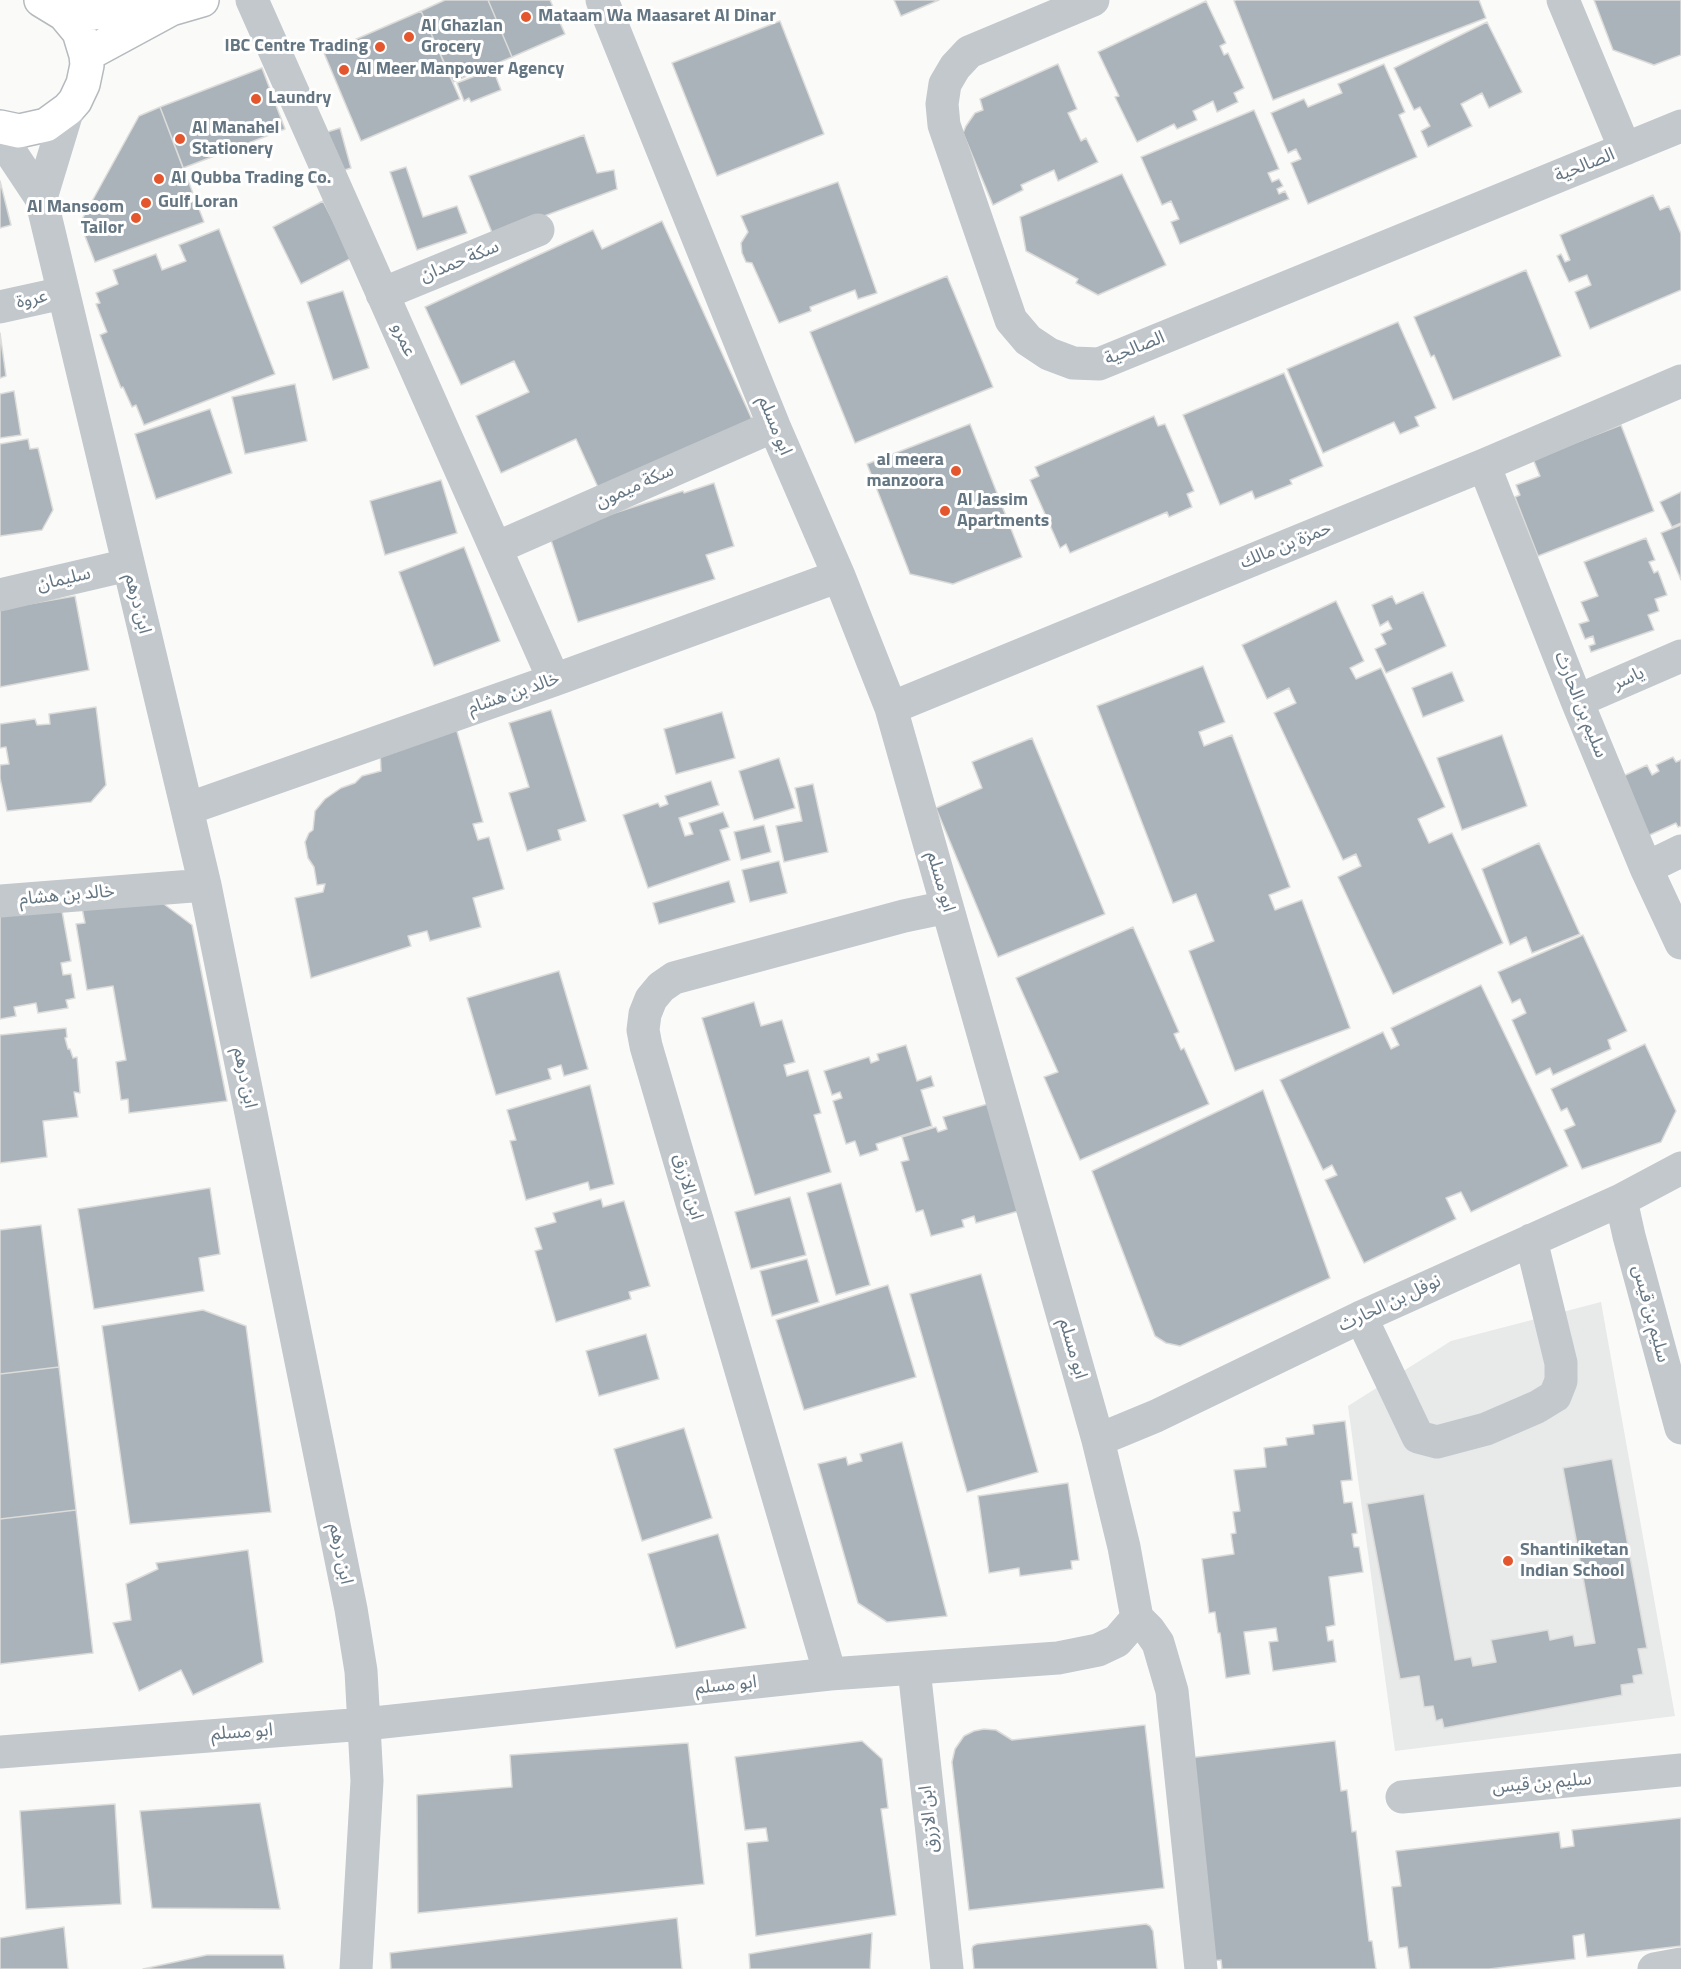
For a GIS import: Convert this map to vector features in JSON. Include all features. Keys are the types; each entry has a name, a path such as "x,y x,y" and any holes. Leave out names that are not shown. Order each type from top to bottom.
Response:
{"main road":[{"path":"86,55 171,9 202,0"},
{"path":"53,7 171,9"},
{"path":"0,127 20,131 46,125 68,109 75,101 83,84 87,65 79,32 53,7"}],"street":[{"name":"عمرو","path":"252,0 554,680"},
{"name":"ابو مسلم","path":"0,1752 365,1724 830,1674 1058,1658 1098,1650 1117,1641 1137,1618 1125,1547 1098,1440 891,708 602,0"},
{"name":"الصالحية","path":"1093,0 969,52 955,67 945,84 942,104 944,124 1011,320 1035,345 1049,354 1073,363 1099,364 1681,126"},
{"name":"الصالحية","path":"1563,0 1625,149"},
{"name":"ابن درهم","path":"41,198 68,109"},
{"name":"ابن درهم","path":"0,136 41,198 187,809 205,885 351,1609 361,1671 367,1781 356,1969"},
{"name":"سكة حمدان","path":"382,294 538,230"},
{"name":"عروة","path":"0,307 63,293"},
{"name":"حمزة بن مالك","path":"891,708 1485,465 1681,381"},
{"name":"سكة ميمون","path":"496,548 774,426"},
{"name":"سليم بن الحارث","path":"1485,465 1577,701 1646,868 1681,943"},
{"name":"سليمان","path":"0,595 128,566"},
{"name":"خالد بن هشام","path":"187,809 554,680 839,576"},
{"name":"ياسر","path":"1577,701 1681,656"},
{"path":"1646,868 1681,851"},
{"name":"خالد بن هشام","path":"0,901 205,885"},
{"name":"ابن الازرق","path":"830,1674 646,1046 643,1030 645,1014 651,999 661,987 674,978 904,916 947,907"},
{"name":"نوفل بن الحارث","path":"1098,1440 1156,1416 1361,1317 1622,1200 1681,1168"},
{"name":"سليم بن قيس","path":"1622,1200 1629,1236 1681,1428"},
{"path":"1361,1317 1418,1437 1437,1442 1486,1430 1538,1407 1556,1396 1561,1382 1561,1363 1531,1240"},
{"path":"1137,1618 1158,1643 1172,1691 1201,1969"},
{"name":"ابن الازرق","path":"914,1669 947,1969"},
{"name":"سليم بن قيس","path":"1402,1797 1681,1770"},
{"path":"1654,1969 1681,1964"}],"shaded area":[{"name":"Shantiniketan Indian School","path":"1601,1302 1675,1716 1395,1751 1348,1406 1451,1341"}],"building":[{"path":"445,0 488,0 512,57 453,82 421,11"},
{"name":"Mataam Wa Maasaret Al Dinar","path":"488,0 550,0 565,34 512,57"},
{"path":"894,0 939,0 901,16"},
{"path":"1479,0 1486,18 1273,100 1234,1"},
{"path":"1594,0 1681,0 1681,55 1654,65 1613,50"},
{"path":"1206,1 1226,43 1220,46 1224,55 1228,53 1244,88 1234,93 1238,102 1217,112 1213,101 1193,111 1197,120 1177,129 1174,124 1137,142 1115,97 1119,96 1098,52"},
{"path":"421,11 460,99 361,141 324,53"},
{"path":"780,21 824,134 717,176 672,63"},
{"path":"1487,22 1522,92 1489,108 1482,93 1461,104 1472,126 1428,147 1421,131 1430,126 1420,107 1414,110 1394,68"},
{"path":"1058,64 1077,109 1068,113 1081,141 1086,138 1098,162 1058,181 1054,170 1021,185 1023,190 993,205 963,133 966,126 975,113 983,110 980,99"},
{"path":"1384,64 1405,112 1399,115 1417,157 1308,204 1291,163 1301,159 1296,149 1288,153 1271,113 1304,99 1308,107 1342,93 1338,84"},
{"path":"262,68 285,129 183,168 160,107"},
{"path":"493,69 501,90 471,102 469,98 464,101 457,83"},
{"path":"160,107 204,222 95,262 80,223 139,116"},
{"path":"1254,110 1279,169 1268,173 1272,182 1279,179 1283,186 1277,189 1279,194 1285,191 1289,199 1180,244 1171,222 1179,219 1171,201 1162,205 1141,157"},
{"path":"340,128 351,168 335,173 324,133"},
{"path":"584,135 597,173 614,170 617,189 493,235 469,176"},
{"path":"406,167 423,217 457,206 467,233 417,250 390,172"},
{"path":"1122,174 1166,265 1098,295 1076,283 1078,279 1026,251 1020,217"},
{"path":"0,181 11,225 0,228"},
{"path":"838,182 877,293 858,299 855,290 810,307 811,311 779,323 752,263 746,262 742,253 741,243 748,232 741,216"},
{"path":"1653,195 1660,210 1669,206 1681,234 1681,290 1590,329 1575,292 1591,285 1587,275 1569,282 1557,256 1561,254 1565,262 1570,260 1560,235"},
{"path":"323,201 352,258 301,284 273,227"},
{"path":"662,221 755,426 602,496 576,439 501,473 476,416 529,392 514,361 461,385 425,307 593,230 602,249"},
{"path":"219,229 275,374 144,425 136,405 132,407 123,387 121,388 100,335 107,332 96,304 100,303 96,293 118,284 113,270 156,254 162,270 186,261 179,245"},
{"path":"1526,270 1561,356 1453,400 1434,355 1431,357 1414,317"},
{"path":"947,276 993,387 855,443 810,332"},
{"path":"343,291 369,368 333,380 307,302"},
{"path":"1398,322 1436,408 1415,417 1419,426 1400,434 1394,422 1323,453 1287,369"},
{"path":"0,333 6,376 0,378"},
{"path":"1284,373 1323,466 1290,480 1292,484 1255,499 1252,491 1220,505 1183,415"},
{"path":"295,384 307,441 245,454 232,397"},
{"path":"14,391 21,435 0,438 0,394"},
{"path":"210,409 232,473 156,499 135,434"},
{"path":"1154,416 1158,426 1165,424 1194,491 1187,494 1192,507 1169,517 1167,512 1070,553 1066,544 1060,548 1030,480 1039,476 1035,467"},
{"name":"Al Jassim Apartments","path":"970,424 1022,557 953,584 910,574 867,464"},
{"path":"1621,425 1654,511 1538,556 1515,497 1520,495 1516,485 1540,476 1533,459"},
{"path":"28,439 30,449 38,448 53,510 42,530 0,536 0,444"},
{"path":"441,480 457,533 385,555 370,501"},
{"path":"714,483 734,546 706,555 715,579 578,622 549,534"},
{"path":"1681,492 1681,523 1672,527 1660,502"},
{"path":"1681,525 1681,580 1661,533"},
{"path":"1646,538 1655,560 1649,562 1654,573 1658,571 1667,595 1655,599 1659,611 1648,615 1654,630 1591,652 1589,646 1595,644 1593,636 1585,639 1579,624 1589,621 1581,602 1598,596 1584,562"},
{"path":"464,547 500,641 434,666 399,572"},
{"path":"1423,592 1446,646 1386,673 1375,649 1386,644 1381,634 1392,629 1388,621 1380,626 1372,605 1392,596 1396,604"},
{"path":"75,596 89,670 0,687 0,609"},
{"path":"1336,601 1364,661 1350,668 1356,679 1381,668 1445,807 1418,819 1429,843 1452,833 1503,943 1393,994 1338,877 1361,866 1356,854 1343,860 1274,713 1296,703 1289,688 1267,699 1242,645"},
{"path":"1203,666 1225,722 1199,732 1204,746 1232,735 1290,887 1269,895 1275,910 1302,900 1350,1028 1235,1071 1189,951 1214,941 1196,894 1173,903 1097,706"},
{"path":"1452,672 1464,701 1423,717 1412,688"},
{"path":"96,707 106,785 91,802 7,811 0,778 0,765 9,764 6,747 0,748 0,724 35,719 37,725 50,724 49,714"},
{"path":"551,710 586,821 558,830 561,840 527,851 509,793 529,787 509,723"},
{"path":"722,712 735,758 676,774 664,729"},
{"path":"456,728 483,822 473,824 478,840 489,837 504,889 473,898 481,927 430,941 427,931 408,936 411,946 311,978 295,898 323,892 325,884 317,885 314,867 308,858 305,842 313,830 315,811 325,799 341,788 355,783 362,776 381,771 380,750"},
{"path":"1502,735 1527,806 1462,830 1437,758"},
{"path":"1032,738 1105,914 998,957 936,808 982,788 972,762"},
{"path":"1673,757 1676,762 1681,760 1681,826 1678,827 1676,823 1643,838 1619,778 1647,765 1652,775 1659,771 1656,765"},
{"path":"779,758 795,808 754,820 739,771"},
{"path":"711,781 719,805 679,818 685,836 693,834 689,823 723,812 729,827 720,830 730,860 648,888 623,815 658,803 660,807 668,804 665,796"},
{"path":"813,784 828,852 784,862 776,826 802,821 795,788"},
{"path":"764,825 771,852 741,860 734,832"},
{"path":"1539,843 1580,934 1532,953 1526,937 1510,945 1482,869"},
{"path":"779,861 787,893 750,902 742,870"},
{"path":"729,881 735,902 659,924 653,903"},
{"path":"149,893 192,925 227,1101 129,1113 128,1099 121,1100 116,1062 126,1060 113,986 87,990 76,924 85,923 80,898"},
{"path":"60,900 71,961 61,963 63,975 71,974 75,998 66,1000 68,1008 38,1013 36,1003 14,1007 16,1016 0,1019 0,908"},
{"path":"1133,927 1179,1032 1174,1034 1181,1050 1184,1048 1209,1104 1080,1160 1044,1077 1058,1072 1016,978"},
{"path":"1583,935 1627,1031 1608,1040 1611,1049 1553,1075 1550,1068 1536,1075 1512,1020 1526,1013 1520,999 1512,1003 1498,972"},
{"path":"559,971 588,1069 564,1076 561,1065 548,1069 551,1079 496,1095 467,998"},
{"path":"1481,985 1568,1166 1471,1212 1461,1192 1446,1198 1456,1219 1364,1263 1325,1180 1337,1175 1332,1165 1323,1170 1280,1080 1383,1032 1391,1049 1399,1045 1391,1028"},
{"path":"754,1002 761,1026 782,1020 795,1062 784,1065 787,1076 808,1070 821,1113 814,1115 831,1172 755,1195 702,1018"},
{"path":"66,1028 67,1037 65,1038 68,1049 73,1058 77,1057 80,1093 74,1092 78,1117 43,1121 47,1157 0,1163 0,1035"},
{"path":"1645,1044 1676,1111 1661,1142 1582,1169 1564,1130 1575,1125 1567,1108 1561,1111 1551,1089"},
{"path":"906,1045 917,1081 931,1076 934,1086 921,1090 932,1126 876,1144 878,1150 860,1156 855,1141 846,1144 833,1101 842,1098 840,1092 832,1095 824,1071 869,1057 871,1063 879,1060 877,1054"},
{"path":"590,1085 614,1184 590,1190 588,1182 526,1200 510,1141 516,1140 507,1110"},
{"path":"1263,1090 1330,1278 1180,1346 1166,1343 1155,1336 1092,1171"},
{"path":"991,1103 1022,1210 976,1223 974,1216 962,1220 964,1227 931,1236 923,1210 916,1212 901,1162 909,1160 902,1137 936,1127 938,1132 947,1129 943,1117"},
{"path":"841,1183 870,1285 836,1295 807,1193"},
{"path":"210,1188 220,1254 199,1258 204,1291 94,1309 78,1209"},
{"path":"790,1197 806,1255 751,1269 735,1212"},
{"path":"601,1199 603,1207 624,1201 650,1286 629,1292 631,1299 556,1322 535,1251 542,1249 535,1228 556,1222 553,1213"},
{"path":"41,1225 59,1367 0,1374 0,1230"},
{"path":"807,1259 819,1302 772,1316 760,1271"},
{"path":"981,1274 1038,1472 967,1492 910,1294"},
{"path":"888,1285 916,1377 804,1410 776,1320"},
{"path":"203,1310 246,1326 271,1512 130,1524 102,1326"},
{"path":"646,1334 659,1379 599,1396 586,1351"},
{"path":"59,1367 76,1510 0,1519 0,1374"},
{"path":"1345,1421 1352,1480 1341,1481 1344,1503 1352,1502 1357,1533 1352,1534 1354,1547 1359,1547 1363,1572 1329,1577 1335,1625 1326,1627 1328,1641 1333,1640 1336,1662 1273,1671 1269,1642 1278,1641 1276,1628 1244,1632 1250,1674 1226,1678 1215,1612 1209,1613 1202,1559 1234,1554 1231,1534 1236,1533 1233,1512 1240,1511 1234,1470 1266,1467 1264,1448 1287,1445 1286,1438 1314,1434 1313,1425"},
{"path":"684,1428 712,1518 642,1541 614,1449"},
{"path":"902,1442 947,1616 887,1622 858,1603 818,1464 846,1457 848,1465 862,1461 860,1454"},
{"path":"1612,1459 1647,1648 1638,1649 1643,1674 1633,1676 1634,1683 1621,1685 1622,1695 1444,1728 1442,1719 1436,1721 1433,1706 1424,1707 1419,1676 1400,1679 1367,1504 1424,1494 1455,1660 1471,1657 1473,1666 1496,1662 1491,1640 1548,1630 1550,1640 1573,1635 1575,1646 1595,1643 1563,1468"},
{"path":"1068,1483 1079,1560 1071,1561 1072,1569 1020,1576 1019,1568 989,1573 978,1496"},
{"path":"76,1510 93,1653 0,1664 0,1519"},
{"path":"718,1534 746,1628 676,1648 648,1554"},
{"path":"248,1550 263,1662 193,1695 181,1670 139,1691 113,1623 131,1620 126,1584 158,1569 156,1563"},
{"path":"1145,1725 1164,1888 969,1910 952,1762 955,1749 964,1736 984,1729 996,1730 1012,1740"},
{"path":"862,1741 882,1759 888,1808 881,1809 896,1915 756,1936 747,1843 768,1841 766,1828 745,1830 735,1757"},
{"path":"1335,1741 1341,1791 1347,1790 1352,1832 1356,1831 1369,1941 1372,1941 1376,1969 1222,1969 1221,1960 1212,1961 1188,1758"},
{"path":"688,1743 704,1884 418,1913 417,1795 512,1787 510,1755"},
{"path":"260,1803 280,1909 152,1908 140,1811"},
{"path":"115,1804 121,1904 26,1909 20,1811"},
{"path":"1681,1818 1681,1946 1587,1957 1584,1934 1573,1936 1575,1959 1489,1969 1410,1969 1407,1947 1399,1948 1392,1887 1401,1886 1396,1851 1559,1832 1561,1848 1574,1846 1572,1830"},
{"path":"677,1918 682,1969 391,1969 390,1953"},
{"path":"1146,1924 1153,1931 1157,1969 974,1969 972,1949 977,1944"},
{"path":"64,1927 68,1969 0,1969 0,1938"},
{"path":"872,1933 870,1969 750,1969 749,1954"},
{"path":"207,1955 283,1955 285,1969 143,1969"}],"place":[{"name":"Mataam Wa Maasaret Al Dinar","path":"526,17"},
{"name":"Al Ghazlan Grocery","path":"409,37"},
{"name":"IBC Centre Trading","path":"380,47"},
{"name":"Al Meer Manpower Agency","path":"344,70"},
{"name":"Laundry","path":"256,99"},
{"name":"Al Manahel Stationery","path":"180,139"},
{"name":"Al Qubba Trading Co.","path":"159,179"},
{"name":"Gulf Loran","path":"146,203"},
{"name":"Al Mansoom Tailor","path":"136,218"},
{"name":"al meera manzoora","path":"956,471"},
{"name":"Al Jassim Apartments","path":"945,511"},
{"name":"Shantiniketan Indian School","path":"1508,1561"}]}
